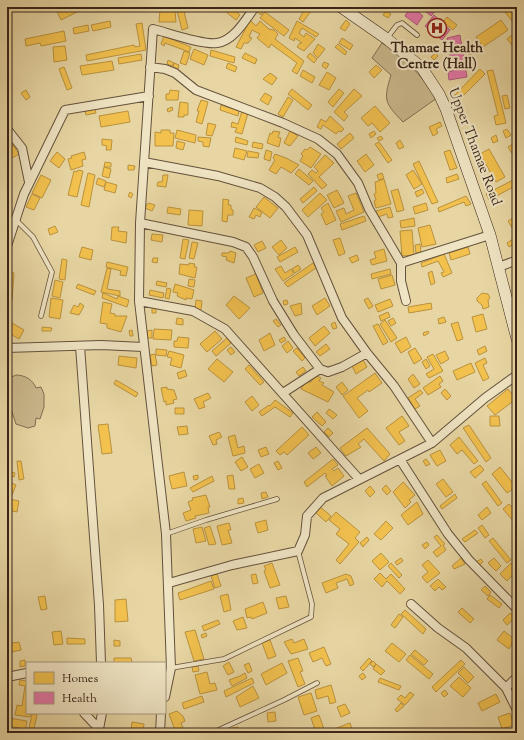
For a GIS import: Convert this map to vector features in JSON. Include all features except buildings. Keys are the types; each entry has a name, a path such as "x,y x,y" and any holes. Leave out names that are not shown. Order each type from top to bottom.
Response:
{"street":[{"path":"166,692 171,668 166,534 143,347 139,301 140,223 153,29 217,43 226,39 238,30 255,7"},
{"name":"Upper Thamae Road","path":"340,7 387,39 422,68 439,94 446,109 490,235 517,339"},
{"path":"150,67 166,69 175,73 196,90 283,123 318,139 337,154 358,183 369,209 401,263 400,282 406,301"},
{"path":"7,246 29,182 65,110 149,96"},
{"path":"7,129 22,148 29,182"},
{"path":"144,162 218,176 260,188 275,197 286,207 307,235 342,318 366,353 394,386 432,443"},
{"path":"140,223 233,242 246,247 253,257 273,301 294,335 320,369 328,372 342,367 366,353"},
{"path":"401,263 490,235"},
{"path":"499,266 517,260"},
{"path":"139,301 193,311 225,329 358,479"},
{"path":"7,348 80,346 143,347"},
{"path":"80,346 99,605 101,662"},
{"path":"283,393 320,369"},
{"path":"169,583 232,565 298,551 304,535 307,516 323,498 358,479 401,460 432,443 485,398 517,375"},
{"path":"401,460 448,534 469,560 517,609"},
{"path":"411,604 438,628 466,648 506,688 517,710"},
{"path":"7,677 26,673"},
{"path":"506,688 517,678"},
{"path":"85,714 102,731"},
{"path":"102,714 102,731"},
{"path":"160,733 161,714"}],"lane":[{"path":"387,39 397,25 402,23 417,35"},
{"path":"16,220 33,237 52,272 41,316"},
{"path":"166,534 206,520 277,499"},
{"path":"171,668 224,659 311,617 312,604 298,551"},
{"path":"212,733 284,700 317,682"}],"shaded area":[{"path":"382,43 406,61 437,98 403,122 392,110 387,101 387,91 391,75 372,58"},
{"path":"16,375 28,378 36,388 41,387 44,394 44,407 40,419 36,418 35,426 28,428 16,424 7,397 7,379"}],"place":[{"name":"Thamae Health Centre (Hall)","path":"437,28"}]}
